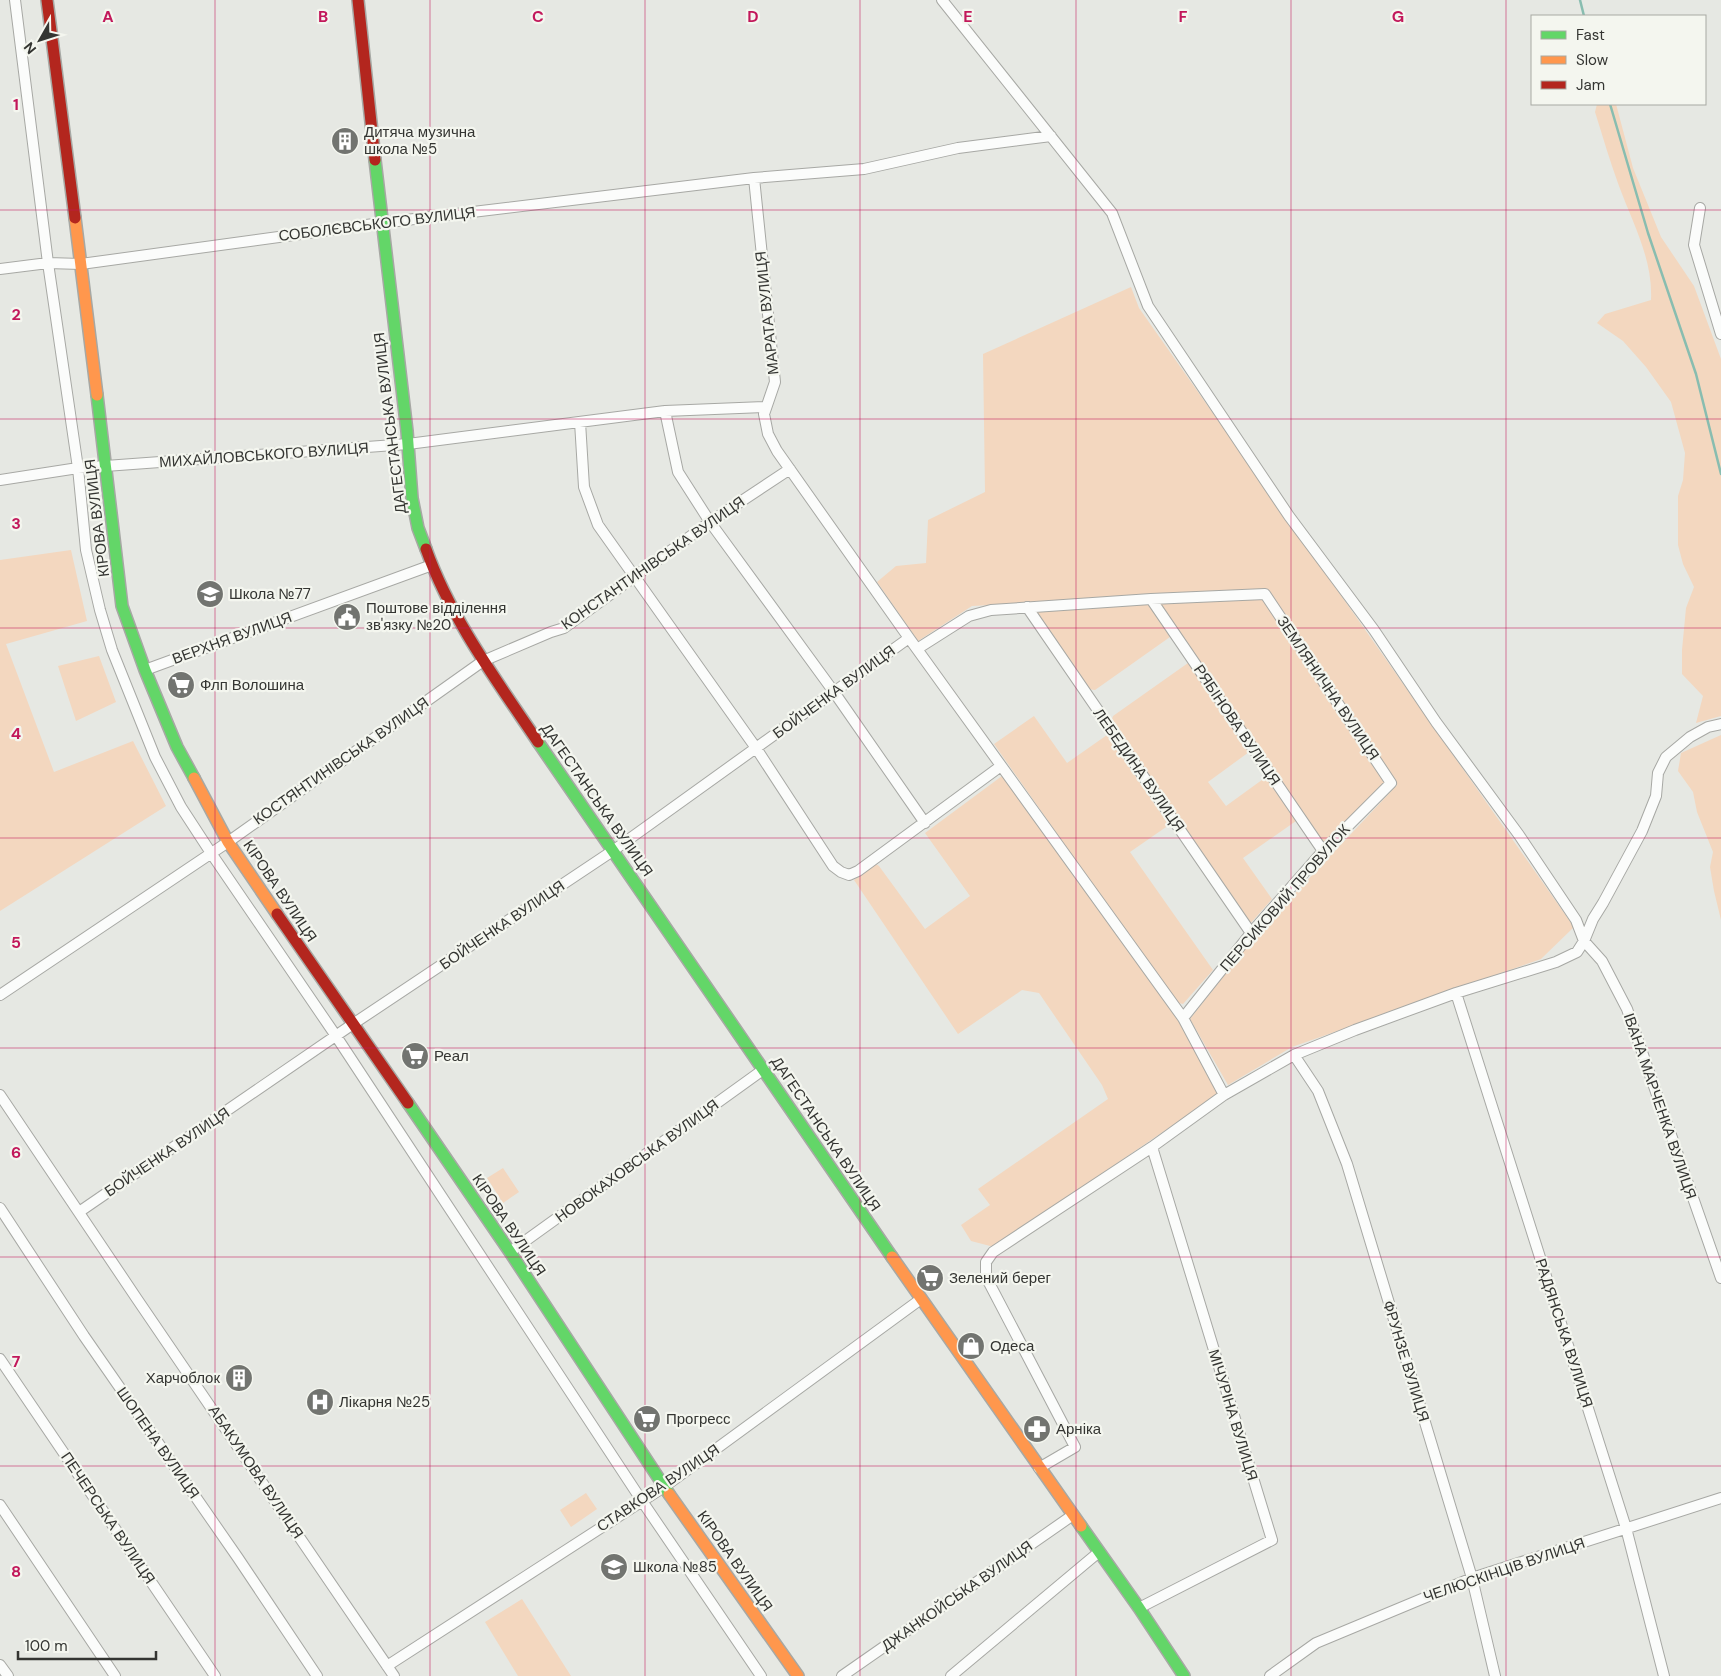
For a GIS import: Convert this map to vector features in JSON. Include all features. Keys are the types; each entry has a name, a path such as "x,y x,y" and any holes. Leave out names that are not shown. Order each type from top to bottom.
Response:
{"street":[{"name":"КІРОВА ВУЛИЦЯ","path":"15,0 48,263 78,468 86,550 100,610 112,650 155,757 180,806 336,1036 642,1501 761,1676"},
{"name":"КІРОВА ВУЛИЦЯ","path":"46,0 81,264 122,606 177,747 228,842 510,1252 664,1486 798,1676"},
{"name":"ДАГЕСТАНСЬКА ВУЛИЦЯ","path":"358,0 381,223 408,444 411,497 418,527 432,565 464,628 484,660 921,1299 1139,1608 1184,1676"},
{"name":"ІВАНА МАРЧЕНКА ВУЛИЦЯ","path":"942,0 1112,213 1148,306 1153,314 1289,516 1374,630 1436,722 1519,835 1576,920 1584,941 1602,961 1626,1009 1721,1278"},
{"name":"СОБОЛЄВСЬКОГО ВУЛИЦЯ","path":"0,269 48,263 81,264 381,223 754,178 864,169 958,148 1051,136"},
{"name":"МАРАТА ВУЛИЦЯ","path":"754,178 775,382 764,414 768,434 790,470 909,638"},
{"path":"1700,208 1694,245 1721,334"},
{"name":"МИХАЙЛОВСЬКОГО ВУЛИЦЯ","path":"0,480 78,468 408,444 665,411 766,407"},
{"path":"665,411 678,472 710,522 834,692 925,823"},
{"path":"580,422 584,487 598,525 756,748 833,866 849,875 858,871 1001,766"},
{"name":"КОНСТАНТИНІВСЬКА ВУЛИЦЯ","path":"484,660 564,628 710,522 790,470"},
{"name":"ВЕРХНЯ ВУЛИЦЯ","path":"146,670 432,565"},
{"name":"ЗЕМЛЯНИЧНА ВУЛИЦЯ","path":"1151,599 1265,594 1391,783"},
{"path":"916,649 969,616 991,610 1151,599"},
{"name":"РЯБІНОВА ВУЛИЦЯ","path":"1151,599 1323,851"},
{"name":"ЛЕБЕДИНА ВУЛИЦЯ","path":"1027,607 1251,932"},
{"name":"БОЙЧЕНКА ВУЛИЦЯ","path":"79,1212 353,1024 614,850 909,638 1184,1018 1224,1095"},
{"name":"КОСТЯНТИНІВСЬКА ВУЛИЦЯ","path":"0,995 228,842 484,660"},
{"path":"1039,1468 1074,1448 986,1277 986,1262 993,1252 1152,1146 1224,1095 1294,1055 1355,1030 1456,993 1556,962 1576,952 1584,941 1593,919 1604,903 1642,831 1656,796 1658,773 1666,757 1690,737 1708,727 1721,724"},
{"name":"ПЕРСИКОВИЙ ПРОВУЛОК","path":"1184,1018 1251,932 1323,851 1391,783"},
{"name":"РАДЯНСЬКА ВУЛИЦЯ","path":"1456,993 1626,1528 1664,1676"},
{"name":"ФРУНЗЕ ВУЛИЦЯ","path":"1294,1055 1318,1091 1347,1164 1472,1578 1495,1676"},
{"name":"НОВОКАХОВСЬКА ВУЛИЦЯ","path":"510,1252 764,1069"},
{"name":"АБАКУМОВА ВУЛИЦЯ","path":"0,1095 394,1676"},
{"name":"МІЧУРІНА ВУЛИЦЯ","path":"1139,1608 1272,1540 1152,1146"},
{"name":"ШОПЕНА ВУЛИЦЯ","path":"0,1208 84,1336 238,1558 317,1676"},
{"name":"СТАВКОВА ВУЛИЦЯ","path":"387,1666 664,1486 921,1299"},
{"name":"ПЕЧЕРСЬКА ВУЛИЦЯ","path":"0,1359 216,1676"},
{"name":"ЧЕЛЮСКІНЦІВ ВУЛИЦЯ","path":"1270,1676 1316,1644 1472,1578 1721,1498"},
{"path":"0,1505 115,1676"},
{"name":"ДЖАНКОЙСЬКА ВУЛИЦЯ","path":"842,1676 1073,1515"},
{"path":"951,1676 1099,1552"},
{"path":"0,1665 8,1676"}],"shaded area":[{"path":"1597,105 1616,105 1633,168 1661,237 1694,286 1721,359 1721,716 1696,723 1703,696 1682,674 1686,608 1694,587 1683,564 1678,545 1678,496 1683,480 1685,453 1671,402 1646,367 1623,341 1597,323 1605,314 1651,300 1651,285 1641,242 1619,186 1595,112"},
{"path":"1131,287 1139,308 1574,927 1541,959 1292,1047 1228,1085 1190,1019 1255,936 1397,785 1269,590 972,606 918,641 877,582 896,566 926,563 928,520 985,492 983,354"},
{"path":"71,550 87,621 6,644 54,772 133,741 166,806 0,911 0,560"},
{"path":"1262,597 1386,783 1324,845 1156,601"},
{"path":"1146,601 1170,637 1095,690 1088,689 1033,610"},
{"path":"99,656 116,702 76,721 58,666"},
{"path":"1188,663 1249,752 1208,782 1226,806 1266,777 1296,821 1243,858 1272,899 1250,924 1111,722 1113,716"},
{"path":"1034,716 1067,763 1107,735 1169,825 1130,852 1213,970 1183,1004 1175,1002 994,744"},
{"path":"1721,735 1721,920 1710,867 1713,852 1697,812 1693,792 1678,771 1681,753"},
{"path":"1002,776 1178,1016 1220,1093 994,1247 971,1241 961,1225 990,1205 978,1189 1108,1099 1102,1085 1039,993 1022,990 958,1034 854,880 876,864 879,866 925,929 970,896 925,833"},
{"path":"503,1168 519,1192 503,1203 487,1178"},
{"path":"586,1493 597,1509 571,1527 560,1510"},
{"path":"522,1599 571,1676 518,1676 485,1622"}],"waterway":[{"path":"1580,0 1584,15"},
{"path":"1610,105 1648,233 1696,374 1721,474"}],"traffic: fast":[{"path":"375,160 407,431 412,498 418,528 426,549"},
{"path":"97,395 122,606 145,670 177,747 194,778"},
{"path":"538,742 892,1257"},
{"path":"408,1103 510,1252 669,1494"},
{"path":"1081,1526 1184,1676"}],"traffic: slow":[{"path":"75,218 97,395"},
{"path":"194,778 228,842 277,914"},
{"path":"892,1257 1081,1526"},
{"path":"669,1494 798,1676"}],"traffic: jam":[{"path":"47,0 75,218"},
{"path":"358,0 375,160"},
{"path":"426,549 436,575 462,625 491,673 538,742"},
{"path":"277,914 408,1103"}],"place":[{"name":"Дитяча музична школа №5","path":"345,141"},
{"name":"Школа №77","path":"210,594"},
{"name":"Поштове відділення зв'язку №20","path":"347,617"},
{"name":"Флп Волошина","path":"181,685"},
{"name":"Реал","path":"415,1056"},
{"name":"Зелений берег","path":"930,1278"},
{"name":"Одеса","path":"971,1346"},
{"name":"Харчоблок","path":"239,1378"},
{"name":"Лікарня №25","path":"320,1402"},
{"name":"Прогресс","path":"647,1419"},
{"name":"Арніка","path":"1037,1429"},
{"name":"Школа №85","path":"614,1567"}]}
